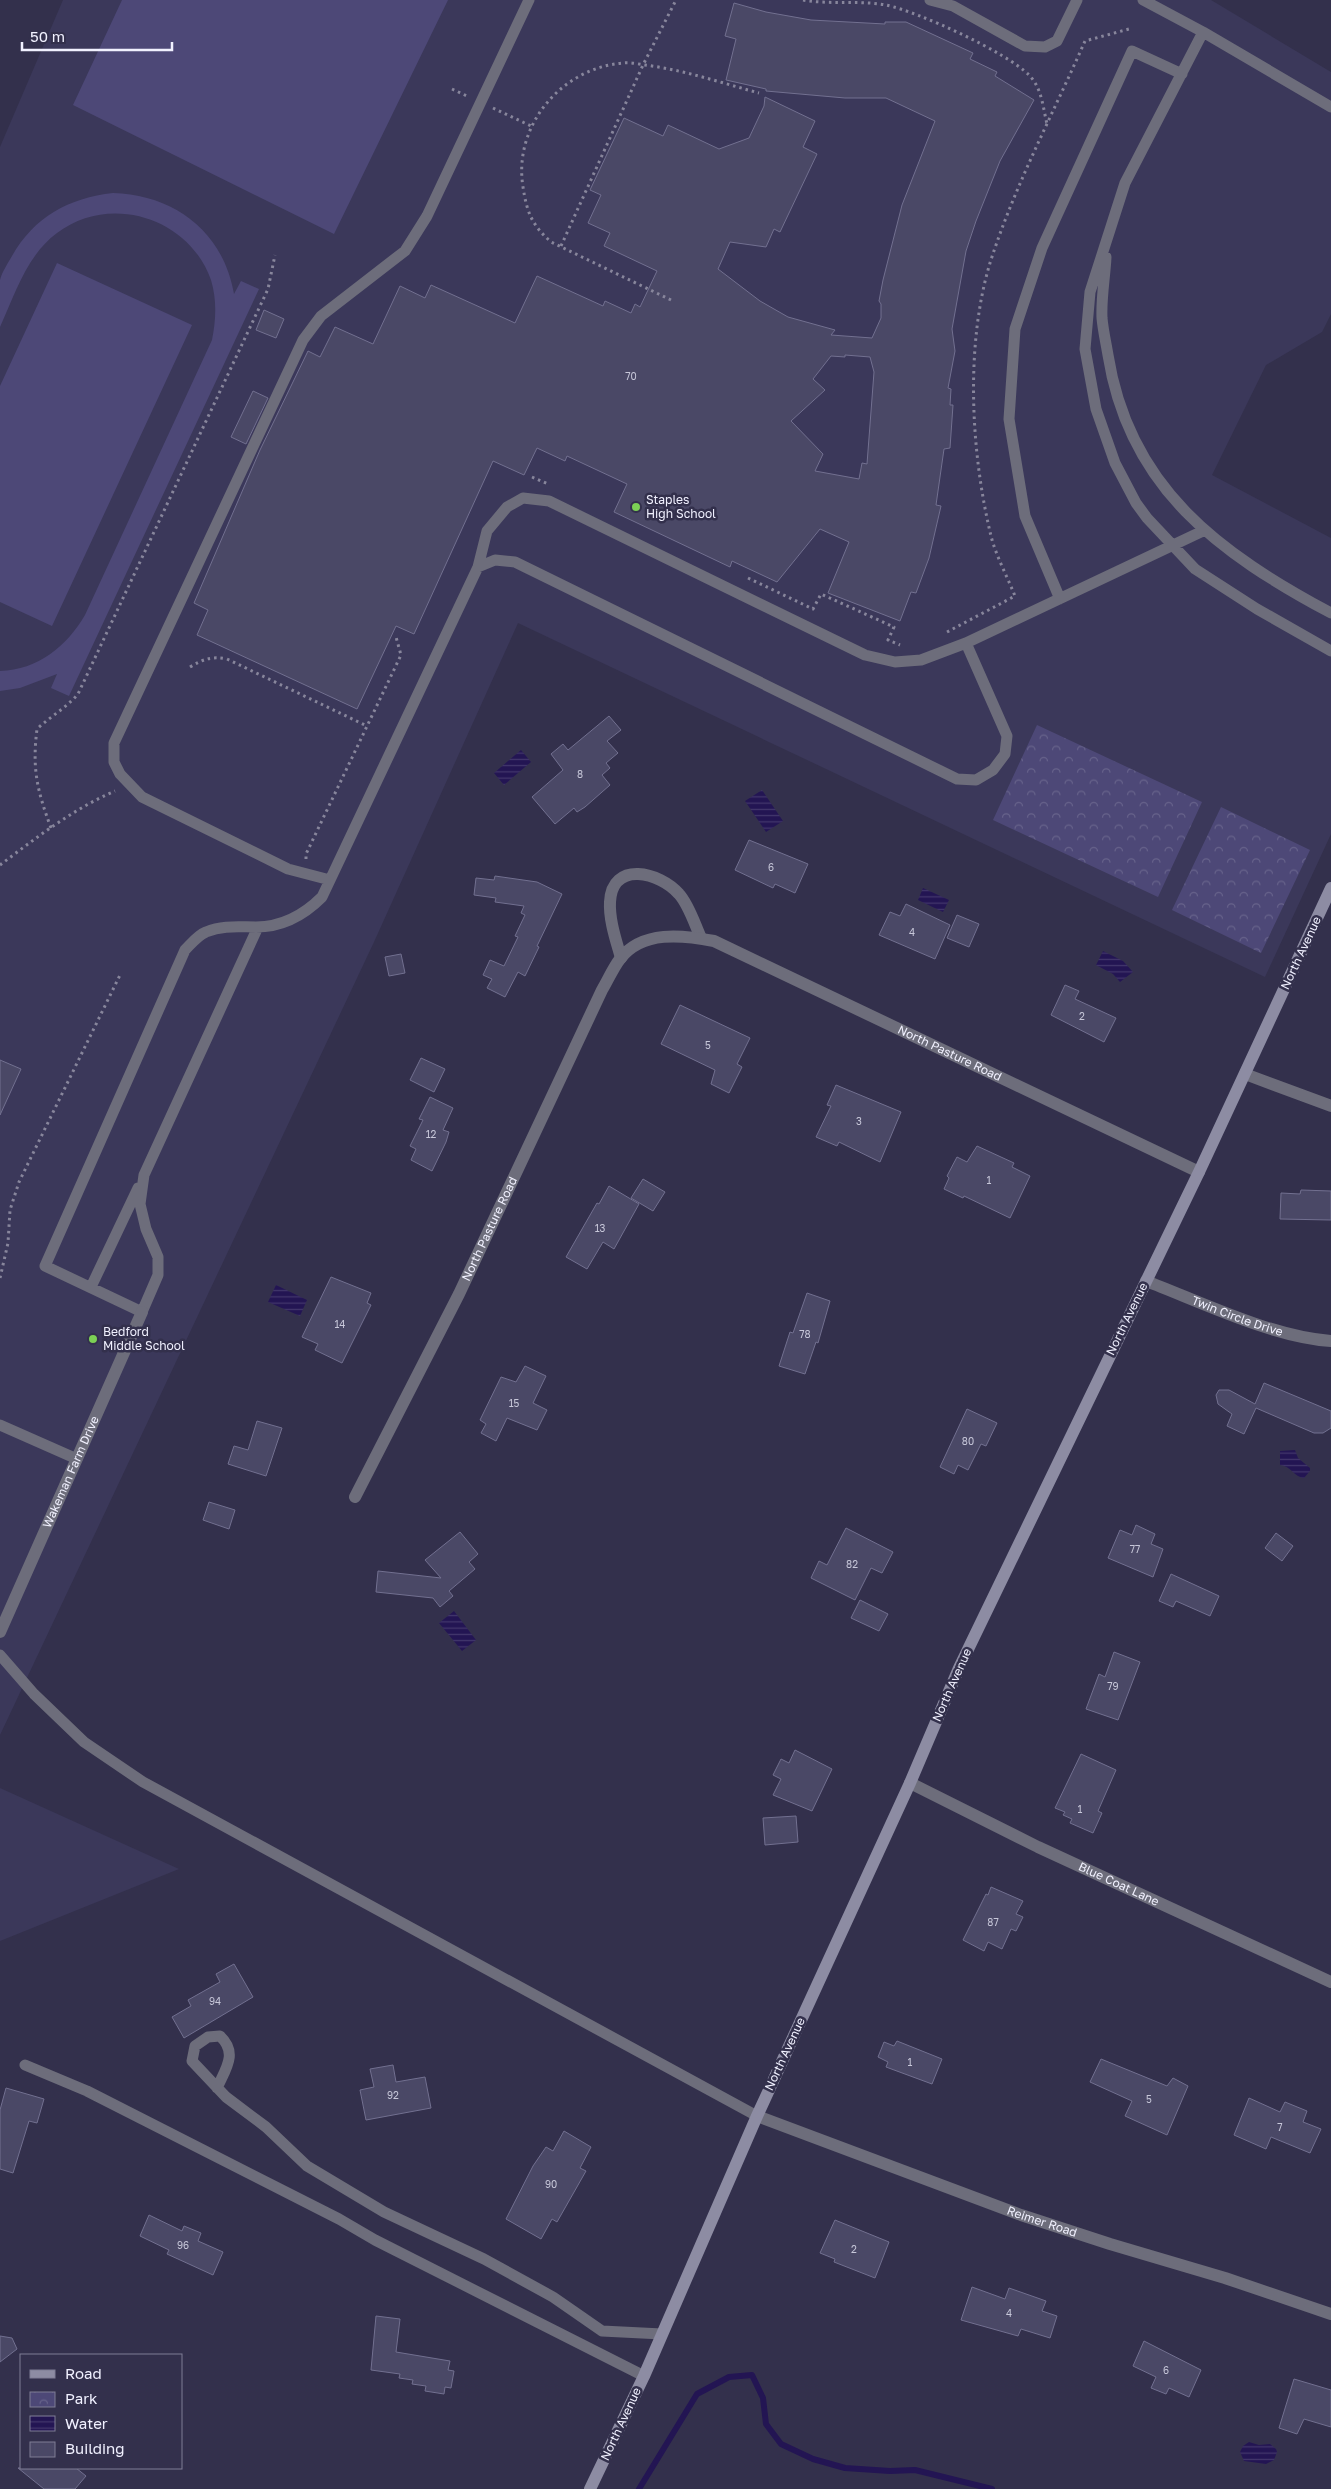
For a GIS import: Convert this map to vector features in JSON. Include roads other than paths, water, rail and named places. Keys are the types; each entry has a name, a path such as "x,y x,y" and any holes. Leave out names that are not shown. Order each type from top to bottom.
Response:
{"street":[{"path":"620,958 612,921 610,900 617,883 628,874 641,872 653,877 680,894 701,938"},
{"name":"North Avenue","path":"590,2489 644,2376 757,2116 910,1783 958,1668 1199,1172 1331,888"},
{"name":"North Pasture Road","path":"355,1498 459,1294 602,990 620,958 637,945 656,938 682,935 714,941 1199,1172"},
{"path":"1245,1074 1331,1106"},
{"name":"Twin Circle Drive","path":"1146,1281 1262,1325 1305,1338 1331,1341"},
{"name":"Wakeman Farm Drive","path":"0,1632 142,1312"},
{"name":"Blue Coat Lane","path":"910,1783 1038,1847 1331,1982"},
{"name":"Reimer Road","path":"757,2116 1021,2214 1225,2278 1331,2314"}],"lane":[{"path":"330,880 288,869 197,826 142,797 128,785 114,762 114,744 303,340 321,316 405,250 428,216 529,0"},
{"path":"930,0 953,6 1025,46 1045,47 1057,42 1077,0"},
{"path":"1143,0 1203,32 1331,107"},
{"path":"1203,32 1125,182 1090,292 1085,349 1096,409 1124,483 1146,518 1195,569 1257,609 1331,651"},
{"path":"1060,599 1045,568 1025,516 1010,419 1015,330 1042,248 1132,51 1182,74"},
{"path":"1107,243 1102,318 1113,386 1129,432 1154,475 1176,502 1221,546 1282,587 1331,613"},
{"path":"144,1176 140,1204 146,1230 158,1258 158,1275 142,1312 45,1266 185,950 204,932 227,926 258,927 287,921 306,912 322,898 478,567 487,531 506,507 517,499 539,498 864,655 895,662 920,660 966,643 1174,547 1205,530"},
{"path":"478,567 495,560 515,562 957,778 976,780 992,770 1005,754 1007,736 966,643"},
{"path":"91,1287 258,927"},
{"path":"0,1425 77,1459"},
{"path":"0,1655 34,1694 84,1742 143,1782 757,2116"},
{"path":"25,2065 87,2091 644,2376"},
{"path":"217,2088 266,2127 307,2166 384,2212 484,2259 553,2297 602,2331 662,2334"}],"water":[{"path":"521,750 531,762 504,785 494,773"},
{"path":"762,790 783,821 766,832 745,801"},
{"path":"923,888 949,900 943,912 918,900"},
{"path":"1103,951 1123,961 1133,972 1120,982 1113,974 1096,965"},
{"path":"276,1285 307,1300 300,1316 268,1302"},
{"path":"1295,1450 1298,1458 1310,1468 1310,1471 1304,1478 1298,1476 1287,1467 1280,1465 1280,1451"},
{"path":"454,1611 476,1640 462,1651 439,1623"},
{"path":"1249,2442 1259,2445 1270,2444 1277,2452 1274,2460 1266,2464 1244,2461 1240,2452 1243,2446"}],"waterway":[{"path":"639,2489 697,2394 729,2377 752,2375 763,2398 766,2424 781,2444 813,2459 845,2468 890,2471 915,2470 992,2489"}],"place":[{"name":"Staples High School","path":"636,507"},
{"name":"Bedford Middle School","path":"93,1339"}]}
